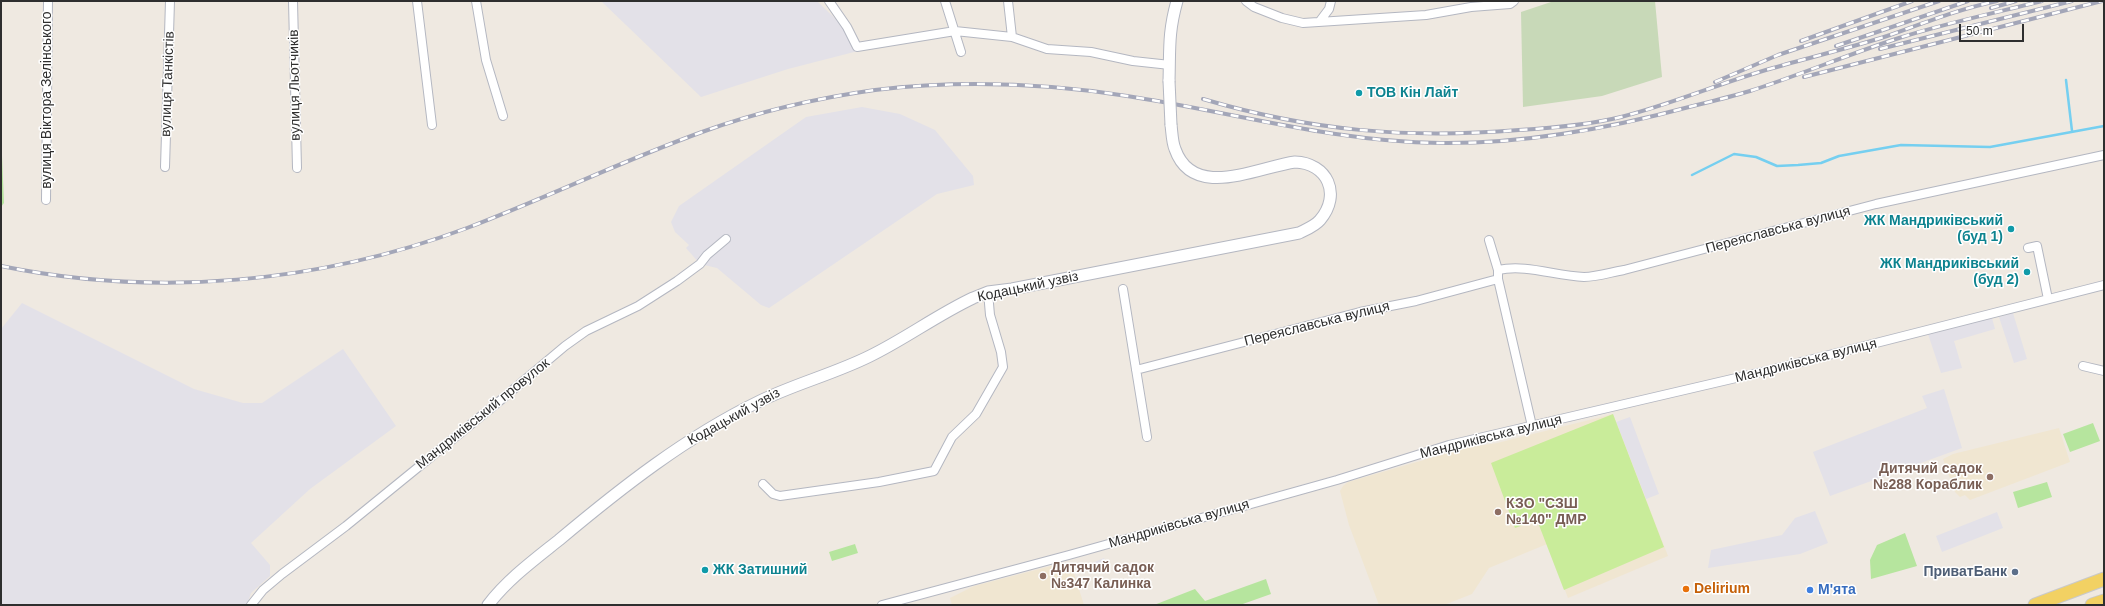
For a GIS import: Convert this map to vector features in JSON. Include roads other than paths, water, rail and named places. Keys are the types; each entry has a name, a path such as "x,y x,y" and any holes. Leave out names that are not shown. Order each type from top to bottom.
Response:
{"main road":[{"path":"2035,605 2104,579"},
{"path":"2092,605 2104,601"}],"street":[{"name":"вулиця Віктора Зелінського","path":"46,200 48,1"},
{"name":"вулиця Танкістів","path":"165,167 170,1"},
{"name":"вулиця Льотчиків","path":"293,1 297,168"},
{"path":"417,1 432,125"},
{"path":"476,1 486,60 503,116"},
{"path":"829,1 847,27 857,47 955,31 1012,37 1047,49 1091,52 1133,61 1170,65"},
{"path":"945,1 961,52"},
{"path":"1008,1 1012,37"},
{"name":"Кодацький узвіз","path":"488,605 510,581 600,506 652,467 724,420 780,391 848,367 870,356 956,306 988,292 1012,289 1299,233 1311,228 1326,213 1330,192 1328,182 1323,173 1315,166 1305,162 1295,162 1233,177 1216,178 1197,174 1183,163 1178,156 1174,147 1171,125 1169,81 1170,65 1168,46 1170,27 1177,1"},
{"path":"1246,1 1254,7 1282,18 1302,23 1426,15 1471,7 1510,4 1514,1"},
{"path":"1320,22 1329,9 1330,1"},
{"name":"Переяславська вулиця","path":"1498,270 1521,267 1586,277 1624,270 1876,204 2104,155"},
{"name":"Мандриківський провулок","path":"251,605 263,590 282,574 346,526 565,346 586,331 638,306 677,281 700,264 726,239"},
{"path":"1489,240 1498,270 1498,280 1532,426"},
{"path":"2028,248 2037,246 2048,299"},
{"name":"Переяславська вулиця","path":"1136,370 1366,311 1416,301 1498,280"},
{"name":"Мандриківська вулиця","path":"882,605 1069,555 1329,482 1449,445 1766,371 2104,285"},
{"path":"1123,289 1147,437"},
{"path":"763,484 773,494 780,496 879,482 934,472 952,437 976,414 1003,367 1001,352 990,315 988,292"},
{"path":"2083,366 2104,371"}],"waterway":[{"path":"2066,80 2072,131"},
{"path":"1692,175 1734,154 1756,157 1777,166 1798,165 1821,163 1839,156 1901,145 1990,147 2104,126"}],"railway":[{"path":"1801,41 1912,1"},
{"path":"1715,82 1778,55 1939,1"},
{"path":"1836,46 1968,1"},
{"path":"1203,99 1282,119 1360,130 1398,133 1478,133 1570,126 1609,120 1640,112 1754,74 1887,36 1955,12 1997,1"},
{"path":"1991,8 2016,1"},
{"path":"1,266 60,276 119,281 178,283 237,280 296,273 354,262 411,247 467,228 672,143 744,118 853,93 907,87 1001,84 1064,88 1127,96 1322,132 1400,141 1472,143 1566,134 1658,115 1750,91 1899,38 2042,1"},
{"path":"1880,49 2072,1"},
{"path":"1804,77 2102,1"}],"place":[{"name":"ТОВ Кін Лайт","path":"1359,93"},
{"name":"ЖК Мандриківський (буд 1)","path":"2011,229"},
{"name":"ЖК Мандриківський (буд 2)","path":"2027,272"},
{"name":"Дитячий садок №288 Кораблик","path":"1990,477"},
{"name":"КЗО \"СЗШ №140\" ДМР","path":"1498,512"},
{"name":"ЖК Затишний","path":"705,570"},
{"name":"ПриватБанк","path":"2015,572"},
{"name":"Дитячий садок №347 Калинка","path":"1043,576"},
{"name":"Delirium","path":"1686,589"},
{"name":"М'ята","path":"1810,590"}]}
